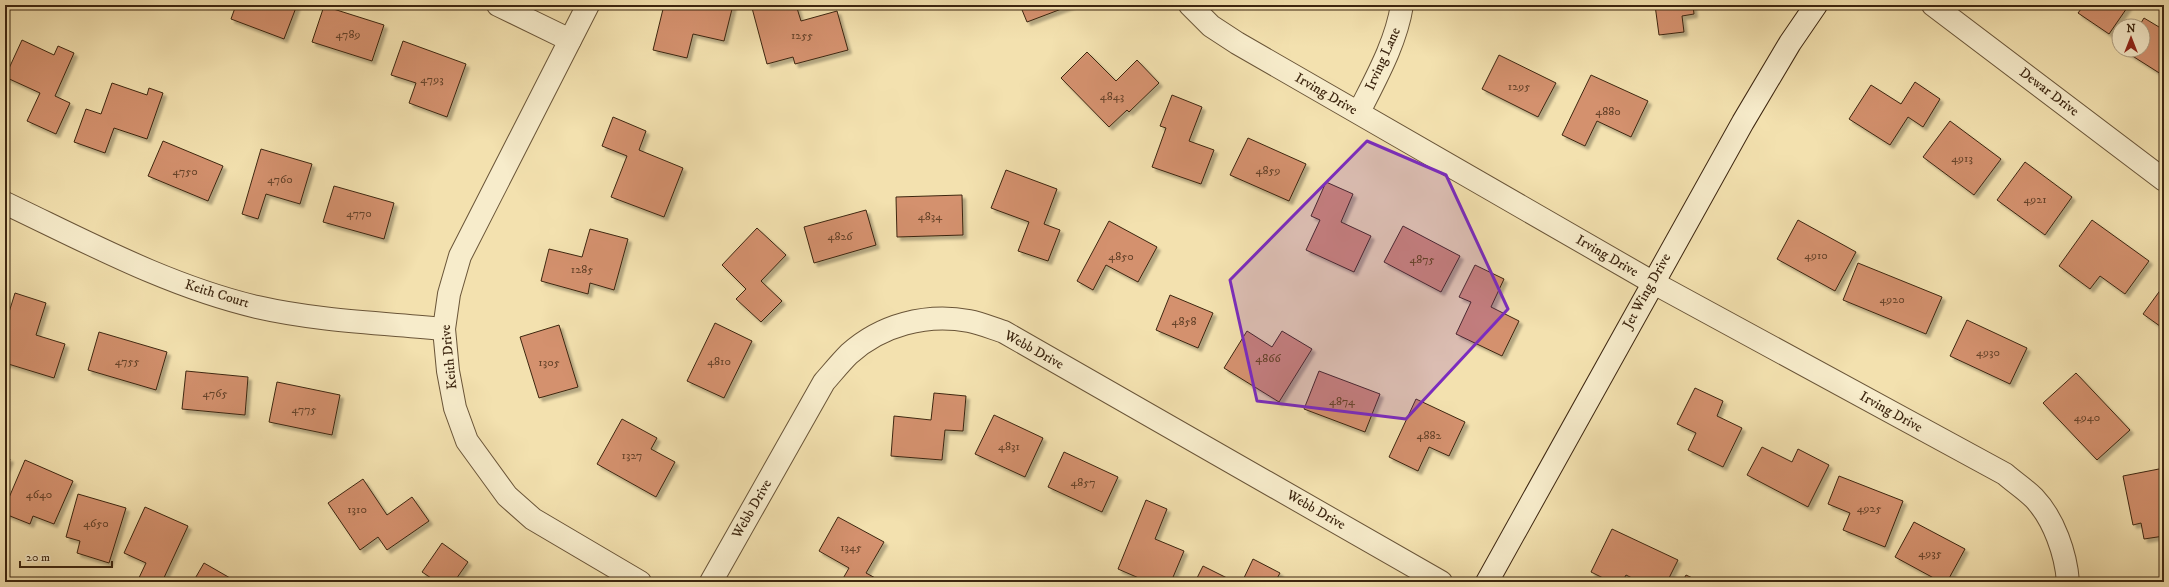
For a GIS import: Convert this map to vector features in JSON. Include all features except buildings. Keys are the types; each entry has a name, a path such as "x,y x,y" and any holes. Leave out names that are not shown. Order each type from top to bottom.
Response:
{"street":[{"path":"498,5 570,40"},
{"name":"Keith Drive","path":"588,5 460,256 449,294 444,329 448,371 455,408 467,441 485,469 507,496 532,519 640,582"},
{"name":"Irving Drive","path":"1190,5 1211,26 1224,34 1652,282 2005,474 2034,498 2051,524 2063,549 2068,582"},
{"name":"Irving Lane","path":"1359,112 1388,54 1400,22 1402,5"},
{"name":"Jet Wing Drive","path":"1487,582 1652,282 1774,69 1816,5"},
{"name":"Dewar Drive","path":"1933,5 2164,180"},
{"name":"Keith Court","path":"5,203 160,276 234,300 285,313 444,329"},
{"name":"Webb Drive","path":"711,582 824,382 849,354 876,335 907,322 937,318 970,321 1004,332 1441,582"}],"highlighted area":[{"path":"1367,141 1446,175 1508,309 1406,419 1257,401 1230,280"}]}
